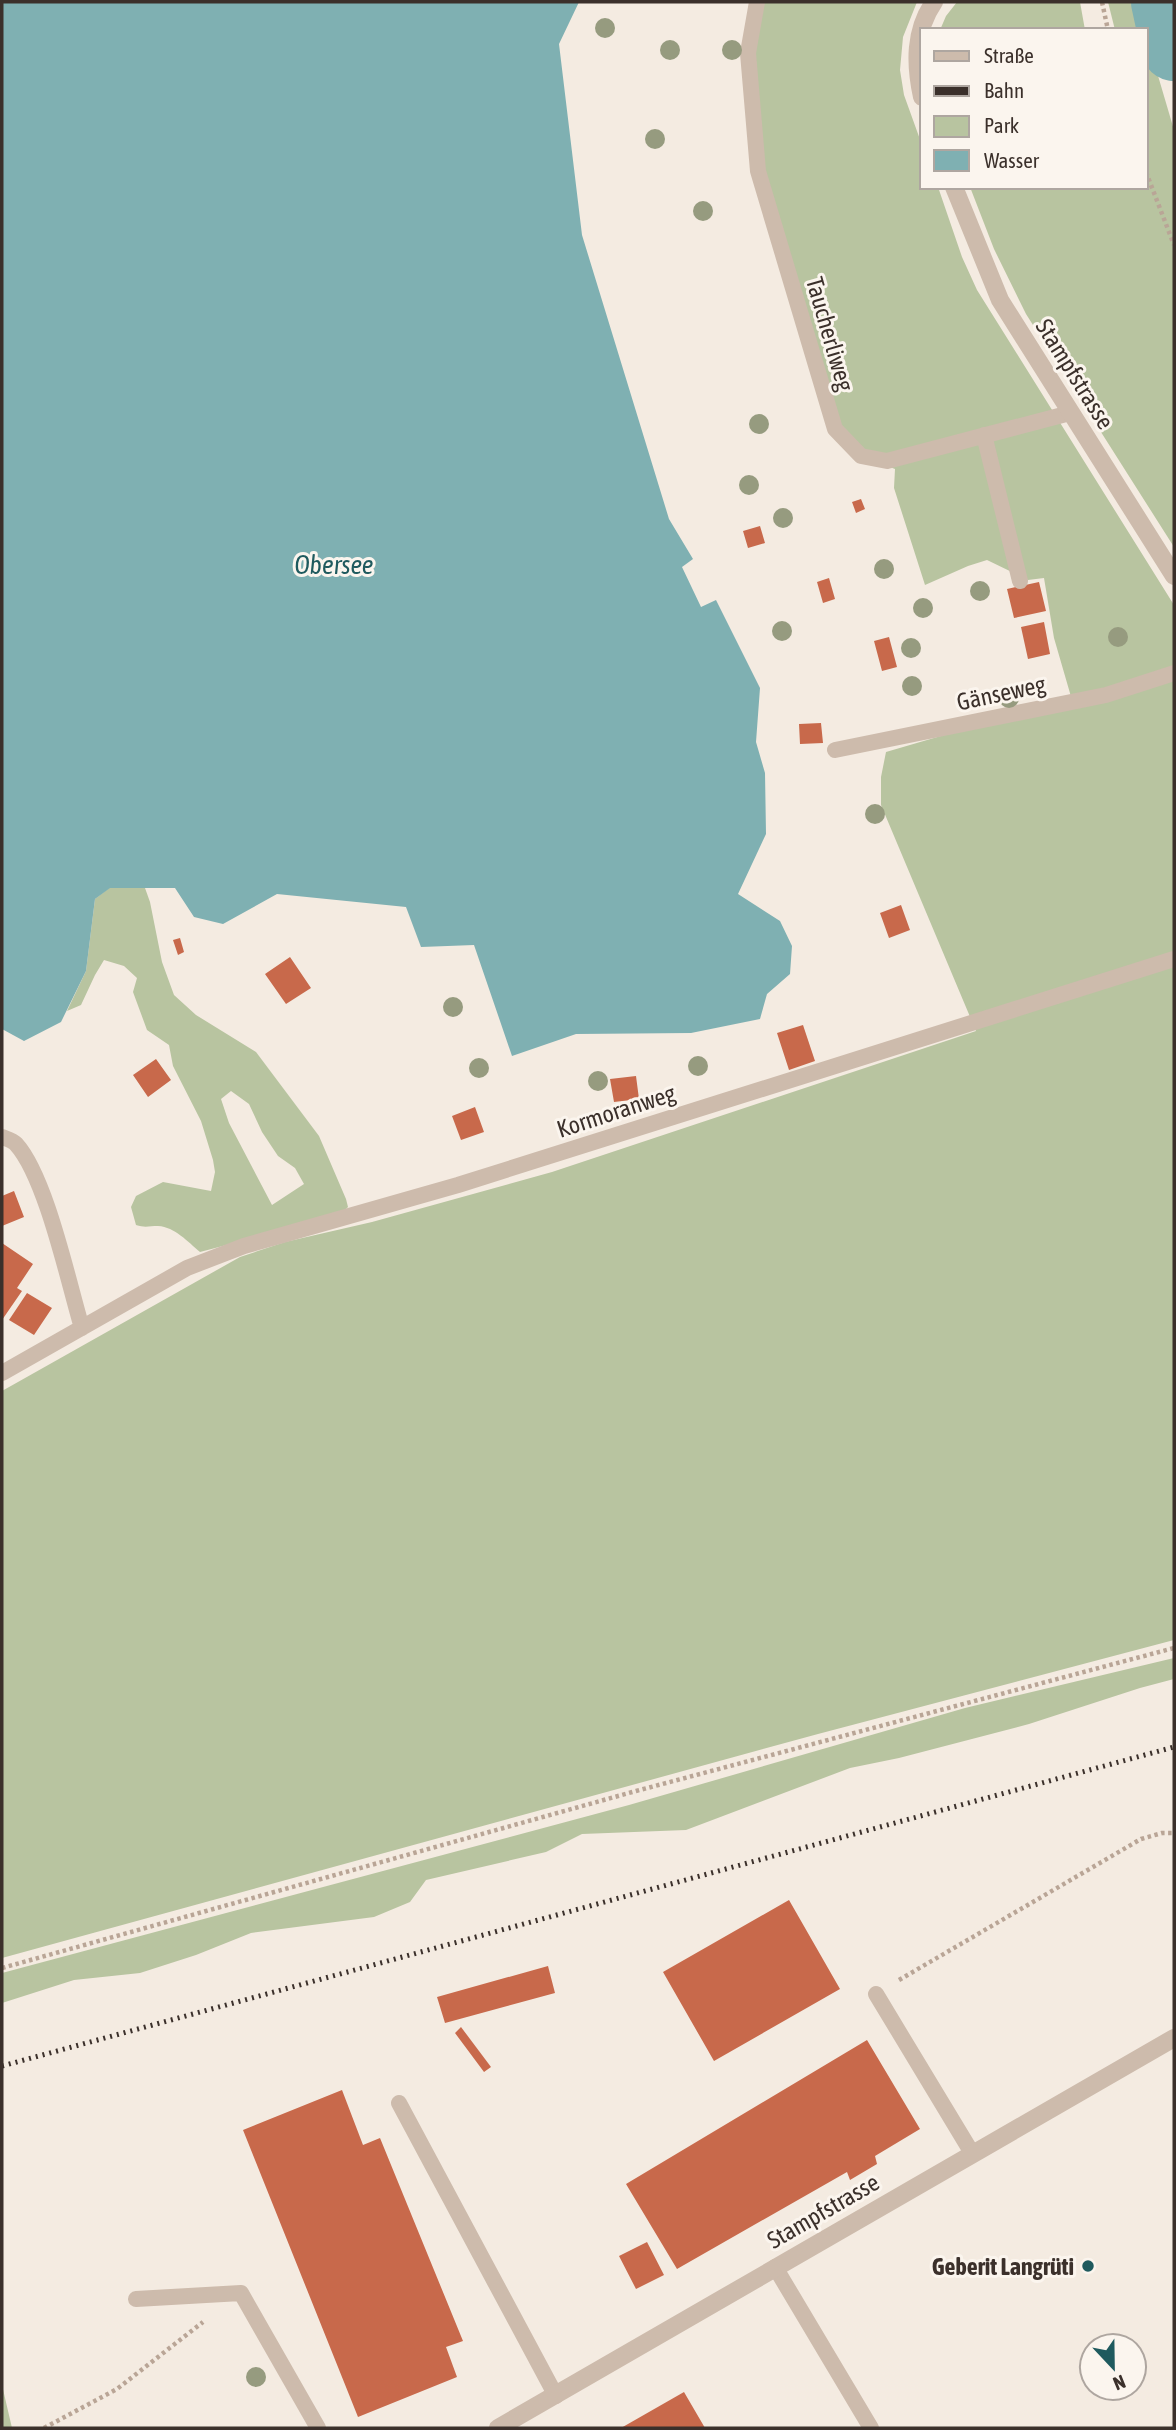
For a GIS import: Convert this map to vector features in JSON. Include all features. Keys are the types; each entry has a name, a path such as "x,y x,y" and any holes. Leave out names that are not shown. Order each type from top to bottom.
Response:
{"street":[{"path":"921,28 934,2"},
{"path":"920,32 917,45 920,76"},
{"name":"Stampfstrasse","path":"955,189 1000,300 1174,576"},
{"name":"Stampfstrasse","path":"498,2428 1174,2038"}],"lane":[{"name":"Taucherliweg","path":"757,2 748,52 758,171 835,429 861,456 887,461 1070,412"},
{"path":"984,435 1020,581"},
{"name":"Gänseweg","path":"835,750 1106,695 1174,673"},
{"name":"Kormoranweg","path":"2,1373 187,1268 244,1246 458,1185 1174,959"},
{"path":"2,1137 14,1141 29,1163 54,1231 82,1328"},
{"path":"876,1994 972,2153"},
{"path":"399,2103 555,2396"},
{"path":"775,2267 871,2428"},
{"path":"136,2299 241,2293 318,2428"}],"path":[{"path":"1102,2 1108,28"},
{"path":"1148,177 1174,245"},
{"path":"2,1968 649,1787 1174,1648"},
{"path":"876,1994 1141,1839 1162,1833 1174,1833"},
{"path":"44,2428 117,2389 241,2293"}],"green space":[{"path":"757,2 917,2 903,37 900,70 904,95 920,139 920,189 939,189 962,257 977,290 1174,605 1174,1640 818,1734 2,1958 2,1391 240,1257 285,1242 372,1222 552,1172 976,1031 881,805 881,777 886,752 951,733 1074,707 1054,638 1044,578 1028,580 987,560 925,585 894,488 895,469 861,456 835,429 758,171 748,53"},
{"path":"957,2 1080,2 1085,28 941,28"},
{"path":"1108,2 1139,2 1145,28 1114,28"},
{"path":"1148,42 1174,130 1174,547 1026,314 994,249 971,189 1148,189"},
{"path":"109,888 145,888 162,962 174,995 196,1015 256,1052 319,1136 346,1199 348,1207 340,1215 200,1252 170,1229 136,1225 131,1207 136,1196 163,1182 211,1191 215,1172 201,1121 173,1066 169,1045 147,1030 133,992 137,978 124,966 104,960 81,1005 67,1011 86,971 95,899","holes":["231,1091 249,1104 262,1132 278,1156 295,1168 304,1184 272,1205 229,1123 221,1099"]},
{"path":"1174,1658 1174,1679 1029,1724 850,1768 686,1830 582,1834 546,1852 426,1880 410,1902 374,1917 251,1933 140,1973 74,1980 2,2003 2,1973 629,1805 965,1708"},
{"path":"2,2385 12,2428 2,2428"}],"water":[{"name":"Obersee","path":"2,2 579,2 559,44 582,235 669,519 693,559 682,567 701,607 716,600 760,688 756,742 765,773 766,834 738,894 780,921 792,946 790,974 767,994 760,1019 691,1033 576,1034 512,1056 474,945 421,947 406,907 277,894 223,924 194,917 175,888 110,888 95,899 86,971 61,1022 24,1041 2,1029"}],"building":[{"path":"861,499 865,509 856,513 852,502"},
{"path":"760,526 765,543 748,548 743,531"},
{"path":"829,578 835,599 823,603 817,582"},
{"path":"1039,582 1046,611 1014,618 1007,589"},
{"path":"1044,622 1050,654 1028,659 1021,627"},
{"path":"889,637 897,667 882,671 874,641"},
{"path":"821,723 823,743 800,744 799,724"},
{"path":"901,905 910,930 889,938 880,913"},
{"path":"180,938 184,952 178,955 173,940"},
{"path":"290,957 311,988 286,1004 265,974"},
{"path":"803,1025 815,1061 789,1070 777,1033"},
{"path":"156,1059 171,1080 148,1097 133,1075"},
{"path":"636,1076 639,1099 614,1102 610,1079"},
{"path":"475,1107 484,1132 461,1140 452,1116"},
{"path":"14,1191 24,1217 2,1226 2,1196"},
{"path":"2,1243 33,1264 17,1288 22,1291 2,1320"},
{"path":"27,1293 52,1308 34,1335 9,1320"},
{"path":"789,1900 840,1989 714,2061 663,1972"},
{"path":"548,1966 555,1993 445,2023 437,1997"},
{"path":"461,2027 491,2067 484,2072 455,2033"},
{"path":"867,2040 920,2129 875,2156 877,2164 850,2180 847,2172 677,2269 626,2184"},
{"path":"342,2090 363,2145 380,2138 463,2341 446,2347 457,2377 358,2417 243,2130"},
{"path":"647,2242 664,2275 636,2289 619,2256"},
{"path":"684,2392 705,2428 621,2428"}],"waterway":[{"path":"1164,2 1174,48"}],"railway":[{"path":"2,2066 1174,1747"}],"place":[{"name":"Geberit Langrüti","path":"1088,2266"}]}
